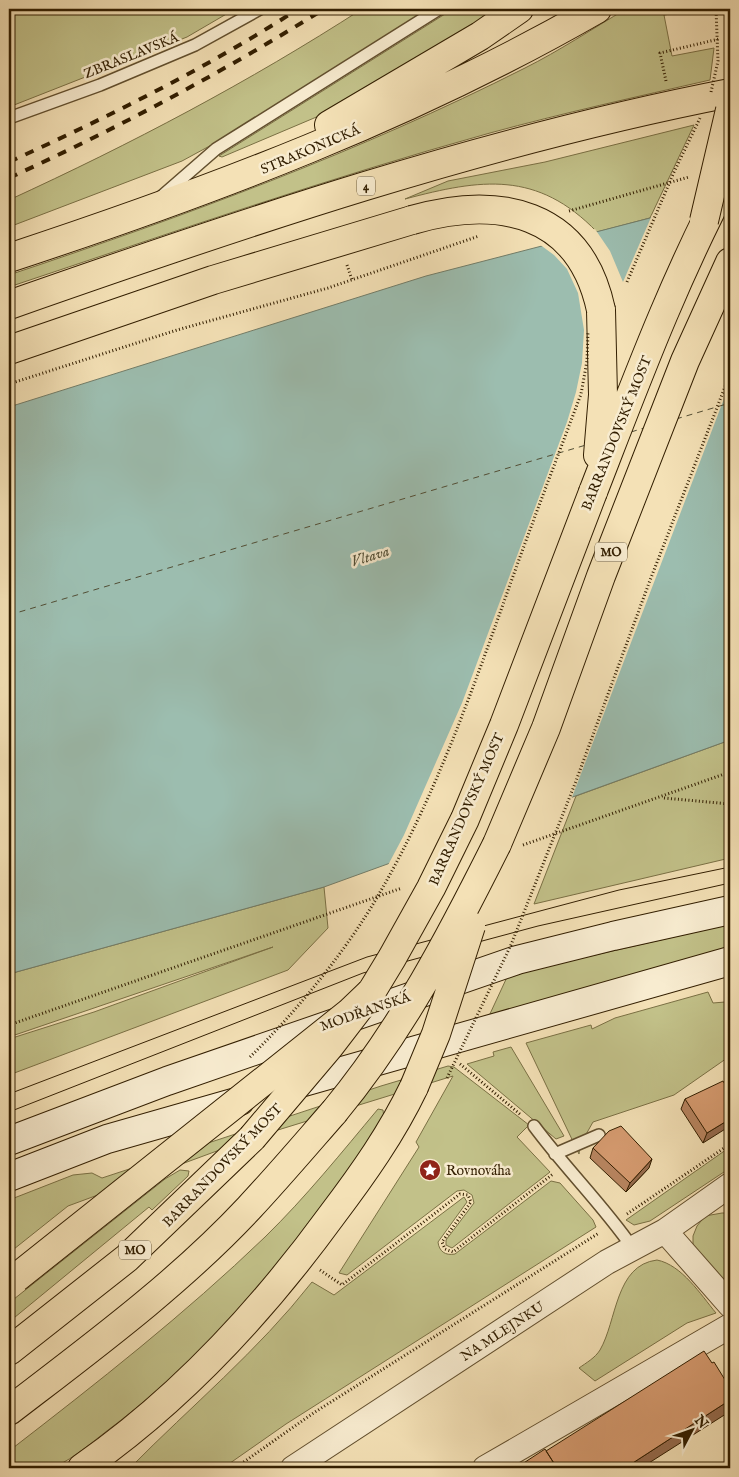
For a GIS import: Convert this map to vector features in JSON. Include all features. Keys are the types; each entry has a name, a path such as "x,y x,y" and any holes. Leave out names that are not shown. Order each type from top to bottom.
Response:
{"main road":[{"path":"225,183 388,91 480,36 519,9"},
{"name":"STRAKONICKÁ","path":"9,258 141,214 315,148 451,86 546,38 597,9"},
{"path":"704,222 718,102"},
{"name":"4","path":"9,305 339,194 489,149 633,112 718,102"},
{"name":"BARRANDOVSKÝ MOST","path":"9,1352 127,1258 252,1138 318,1060 372,991 432,888 465,819 504,725 671,294 704,222 730,174"},
{"path":"9,350 213,280 412,220 466,208 507,211 540,222 556,231 579,256 596,287 601,310 604,352 600,444 593,492"},
{"name":"MO","path":"9,1411 118,1325 208,1248 248,1209 357,1084 409,1010 509,845 546,728 601,576 685,361 730,262"},
{"path":"82,1468 179,1389 259,1309 315,1239 367,1168 398,1121 414,1087 509,845"},
{"name":"MODŘANSKÁ","path":"9,1141 167,1081 516,960 730,910"},
{"path":"9,1177 117,1136 730,961"},
{"path":"12,1281 349,1013 372,991"}],"street":[{"name":"NA MLEJNKU","path":"293,1468 632,1247 665,1231 724,1194"},
{"path":"665,1231 730,1306"},
{"path":"485,1468 730,1326"}],"lane":[{"name":"ZBRASLAVSKÁ","path":"9,118 100,84 195,45 260,9"},
{"path":"141,214 216,149 440,9"},
{"path":"534,1126 555,1154 615,1222 632,1247"},
{"path":"555,1154 599,1135"}],"path":[{"path":"627,282 718,102 719,39 716,9"},
{"path":"664,71 660,53 719,39"},
{"path":"564,212 694,176"},
{"path":"9,384 177,330 328,288 489,234"},
{"path":"247,1060 268,1040 334,960 378,896 410,838 467,705 581,394 587,361 588,329"},
{"path":"447,1078 511,945 576,781 649,583 730,374"},
{"path":"509,845 661,797 730,772"},
{"path":"661,797 730,804"},
{"path":"9,1025 409,885"},
{"path":"456,1061 534,1126"},
{"path":"235,1468 315,1412 615,1222 730,1144"},
{"path":"318,1269 342,1285 460,1194 468,1194 471,1202 442,1242 444,1249 452,1252 555,1173"}],"shaded area":[{"path":"9,9 235,9 187,37 9,107"},
{"path":"362,9 431,9 228,136 182,161 9,227 9,200 100,157 189,111 276,62"},
{"path":"453,9 504,9 333,110 222,157 219,156"},
{"path":"626,9 704,9 664,15 672,56 714,48 710,80 600,105 429,150 248,207 9,287 9,275 141,230 271,181 462,99 538,61"},
{"path":"694,125 650,218 597,232 575,212 552,198 530,189 507,185 483,184 459,187 405,199 448,181 545,162"},
{"path":"730,740 730,858 534,904 576,796"},
{"path":"324,887 328,928 288,970 9,1075 9,1039 94,1012 273,947 9,1037 9,974"},
{"path":"730,924 730,949 489,1016 508,975"},
{"path":"708,992 713,1003 725,1002 730,1018 730,1056 674,1095 593,1122 580,1145 579,1154 526,1043 591,1025 592,1029 615,1018"},
{"path":"511,1047 564,1136 556,1139 467,1064 494,1056 493,1052"},
{"path":"448,1066 454,1067 529,1125 517,1137 550,1172 452,1248 446,1245 446,1240 474,1203 472,1195 464,1190 457,1191 347,1275 339,1273 419,1147 416,1142 453,1076 252,1138 68,1206 9,1253 9,1200 73,1175 92,1173 102,1178 381,1086"},
{"path":"378,1109 383,1110 384,1118 373,1138 315,1216 255,1290 190,1360 154,1393 70,1459 50,1468 9,1468 9,1451 108,1374 172,1321 265,1237 309,1190"},
{"path":"730,1147 730,1168 650,1221 634,1225 626,1220"},
{"path":"180,1170 189,1171 188,1176 152,1210 149,1207 9,1322 9,1303 165,1179"},
{"path":"551,1181 560,1183 593,1220 596,1227 286,1424 223,1468 130,1468 247,1355 312,1282 334,1295 464,1197 467,1202 438,1242 443,1252 455,1254"},
{"path":"730,1213 730,1290 693,1248 693,1236 697,1226 705,1216"},
{"path":"657,1260 666,1263 683,1274 716,1313 687,1323 595,1381 579,1368 593,1358 600,1350 625,1283 633,1272 643,1264"}],"water":[{"name":"Vltava","path":"730,200 730,740 324,887 9,974 9,407 426,276 650,218"}],"pier":[{"path":"730,198 730,383 571,800 387,867 404,835 462,703 567,422 576,392 582,363 584,330 578,293 567,269 554,255 539,244 595,229 610,251 623,282 652,215"}],"building":[{"path":"723,1081 730,1093 730,1119 707,1133 685,1099"},
{"path":"621,1126 652,1159 630,1183 593,1148 609,1131"},
{"path":"704,1351 712,1363 714,1362 730,1388 728,1389 730,1400 625,1468 557,1468 546,1451"},
{"path":"545,1449 557,1468 516,1468"}],"ferry route":[{"path":"676,419 730,403"},
{"path":"631,432 644,428"},
{"path":"9,615 586,445"}],"tram line":[{"path":"9,1094 367,957 619,890 730,867"},
{"path":"9,1112 363,973 538,926 730,883"}],"railway":[{"path":"9,162 156,91 264,31 298,9"},
{"path":"9,178 170,98 248,55 324,9"}],"place":[{"name":"Rovnováha","path":"430,1170"}]}
